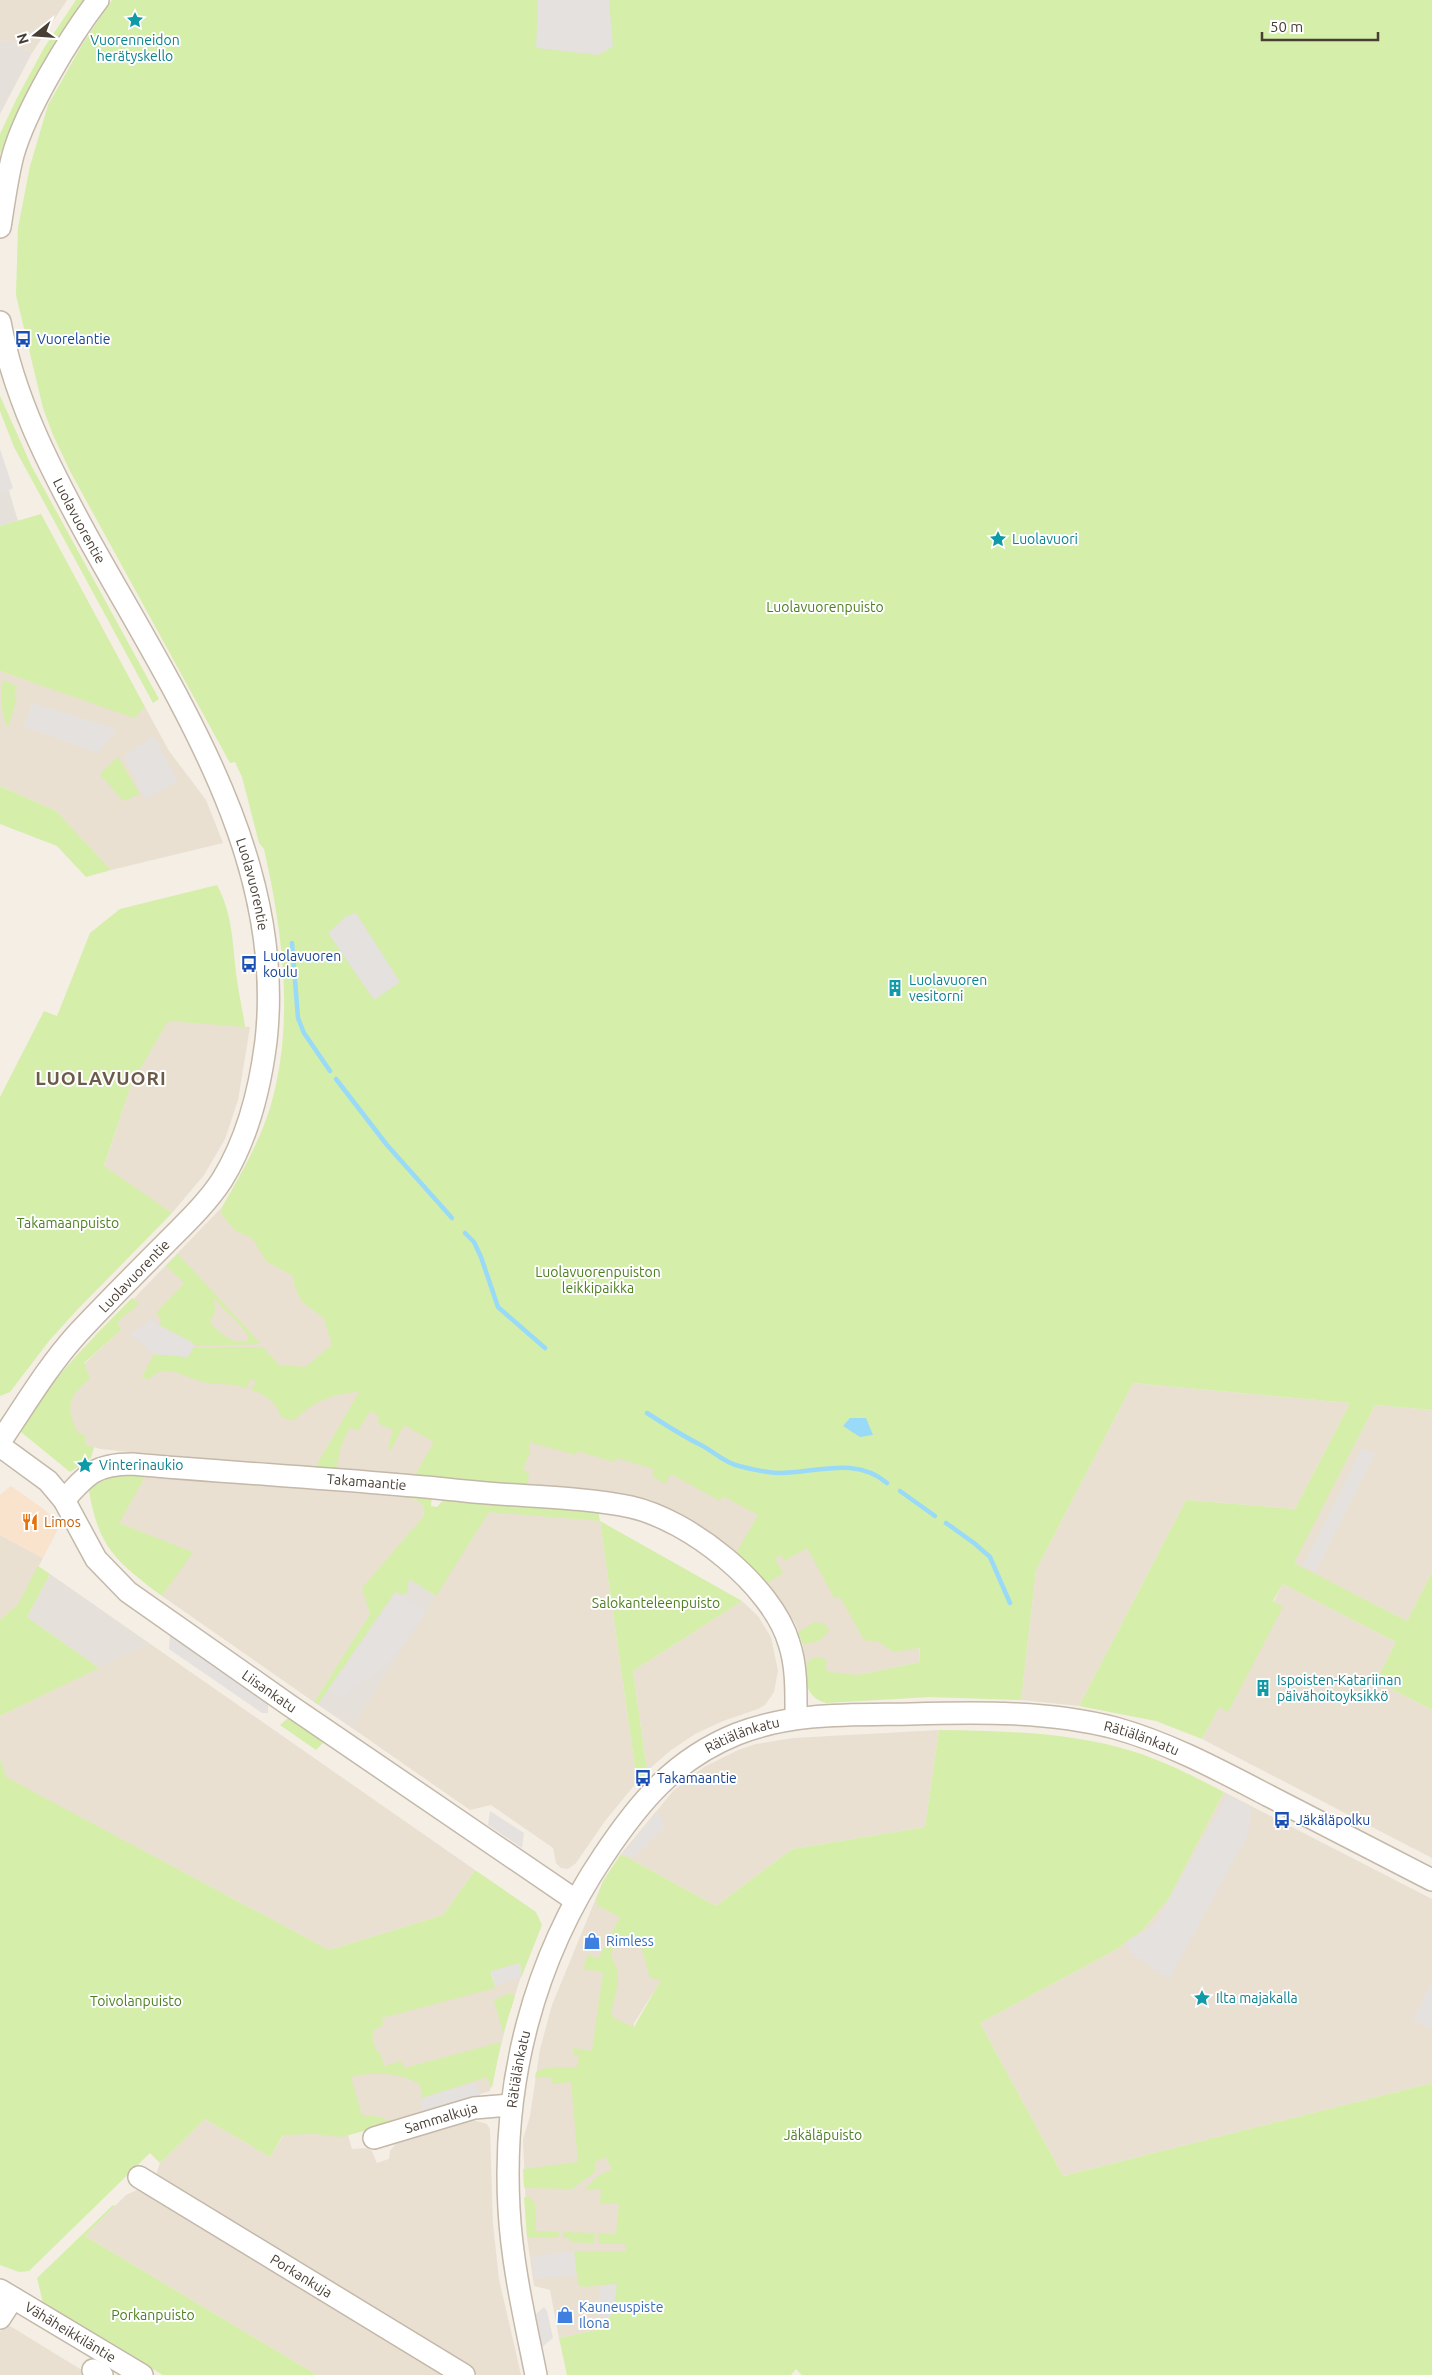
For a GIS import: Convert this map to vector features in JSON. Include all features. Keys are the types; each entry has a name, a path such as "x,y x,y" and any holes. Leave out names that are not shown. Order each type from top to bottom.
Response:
{"street":[{"path":"0,227 13,154 26,124 64,50 98,0"},
{"name":"Luolavuorentie","path":"0,322 12,372 40,446 214,770 245,847 260,910 267,954 269,1012 260,1078 253,1108 243,1136 221,1180 197,1212 76,1336 52,1364 0,1442"},
{"name":"Liisankatu","path":"0,1446 48,1481 64,1500 96,1559 128,1592 295,1709 575,1900"},
{"name":"Takamaantie","path":"64,1500 90,1472 111,1464 132,1464 420,1486 633,1508 669,1522 709,1547 754,1586 774,1610 789,1642 794,1663 796,1718"},
{"name":"Rätiälänkatu","path":"536,2375 516,2276 509,2209 508,2134 510,2105 529,2014 550,1953 575,1900 628,1820 666,1777 682,1763 734,1735 796,1718 954,1713 1026,1715 1111,1727 1179,1751 1432,1880"},
{"name":"Sammalkuja","path":"374,2138 474,2108 510,2105"},
{"name":"Porkankuja","path":"139,2177 464,2375"},
{"path":"0,2318 7,2294"},
{"name":"Vähäheikkiläntie","path":"7,2294 142,2375"}],"shaded area":[{"path":"0,0 67,0 32,53 7,40 0,42"},
{"path":"538,0 609,0 613,46 599,55 536,48"},
{"path":"7,40 32,53 0,114 0,42"},
{"path":"0,449 13,488 0,496"},
{"path":"0,461 18,521 0,526"},
{"path":"0,671 134,717 145,707 169,751 206,800 223,843 111,870 56,811 0,786"},
{"path":"32,703 117,729 98,753 24,727"},
{"path":"154,736 178,782 145,799 124,756"},
{"path":"356,913 400,982 374,1000 328,933 346,916"},
{"path":"168,1020 250,1027 238,1100 225,1139 204,1175 172,1213 104,1167 131,1085"},
{"path":"235,1200 467,1481 129,1452 101,1449 70,1441 49,1396 121,1330 115,1318 225,1204"},
{"path":"150,1317 159,1325 195,1344 188,1357 154,1354 129,1334 145,1325"},
{"path":"1133,1383 1350,1403 1295,1509 1186,1500 1079,1706 1021,1700 1036,1570"},
{"path":"556,1402 652,1423 786,1498 748,1566 707,1534 508,1485 509,1471"},
{"path":"1375,1405 1432,1410 1432,1572 1407,1621 1293,1563"},
{"path":"1362,1448 1375,1454 1315,1572 1303,1566"},
{"path":"146,1475 411,1498 421,1503 424,1510 423,1517 370,1614 314,1702 162,1596 192,1552 118,1523"},
{"path":"11,1486 45,1510 59,1527 43,1558 0,1535 0,1495"},
{"path":"802,1499 919,1629 920,1662 806,1686 803,1645 796,1625 784,1605 759,1576"},
{"path":"489,1511 600,1521 637,1782 605,1821 576,1863 568,1869 561,1868 556,1863 553,1848 491,1805 470,1810 352,1728"},
{"path":"0,1535 43,1558 18,1604 0,1620"},
{"path":"397,1571 436,1596 352,1728 314,1702"},
{"path":"50,1574 149,1643 99,1668 27,1617"},
{"path":"1283,1584 1396,1642 1376,1681 1432,1710 1432,1858 1202,1739"},
{"path":"396,1592 427,1611 389,1663 340,1697 329,1690"},
{"path":"742,1601 758,1616 771,1637 778,1671 774,1692 765,1705 695,1734 670,1751 647,1771 633,1671"},
{"path":"170,1634 268,1703 268,1713 262,1713 169,1649"},
{"path":"149,1643 475,1870 443,1915 329,1950 5,1777 0,1759 0,1716"},
{"path":"939,1730 925,1827 792,1849 716,1906 621,1854 674,1790 704,1767 738,1750 756,1744 793,1738"},
{"path":"1224,1792 1432,1899 1432,2083 1063,2176 980,2023 1117,1949 1142,1931 1169,1898"},
{"path":"1227,1795 1252,1808 1248,1834 1169,1979 1133,1955 1125,1942 1149,1928 1158,1919"},
{"path":"490,1811 524,1833 522,1848 488,1825"},
{"path":"657,1811 665,1826 634,1857 622,1855"},
{"path":"603,1881 690,1935 634,2023 623,2298 600,2329 559,2338 550,2290 534,2286 527,2237 523,2139 530,2116 540,2049 552,2005"},
{"path":"520,1963 521,1978 495,1985 491,1971"},
{"path":"522,1973 507,2021 490,2091 366,2130 332,2017"},
{"path":"1432,1982 1432,2029 1413,2020"},
{"path":"476,2082 480,2096 421,2114 422,2098"},
{"path":"294,2118 348,2135 352,2149 367,2148 372,2151 377,2163 389,2159 390,2151 396,2143 473,2120 487,2124 490,2129 493,2224 499,2279 521,2375 478,2375 158,2181 156,2175 160,2163 205,2119 270,2157"},
{"path":"137,2190 143,2191 451,2375 317,2375 85,2236 126,2195"},
{"path":"574,2251 576,2275 535,2279 532,2256"},
{"path":"617,2284 613,2312 610,2317 598,2315 601,2285"},
{"path":"544,2307 547,2311 553,2338 542,2347 536,2314"},
{"path":"10,2326 90,2375 0,2375 0,2332 3,2328"}],"green space":[{"path":"76,0 86,0 11,128 0,154 0,134 17,98 44,48"},
{"name":"Luolavuorenpuisto","path":"112,0 1432,0 1432,1410 1375,1405 1294,1563 1407,1621 1432,1572 1432,1710 1376,1681 1396,1642 1283,1584 1273,1601 1283,1607 1228,1712 1219,1707 1202,1739 1156,1721 1079,1706 1186,1500 1295,1509 1350,1403 1133,1383 1036,1570 1021,1700 930,1697 826,1703 814,1697 807,1686 805,1674 808,1661 820,1657 827,1661 825,1667 829,1672 858,1675 920,1662 920,1648 893,1652 879,1642 864,1640 840,1597 835,1599 807,1548 784,1561 781,1555 775,1558 783,1573 766,1584 735,1555 758,1515 723,1496 720,1501 671,1474 665,1484 652,1476 654,1469 616,1458 614,1462 577,1451 576,1455 529,1442 530,1453 523,1469 529,1473 527,1487 414,1477 434,1442 404,1425 391,1450 388,1448 393,1430 377,1423 380,1417 370,1411 358,1431 350,1427 341,1446 336,1470 315,1468 359,1392 341,1394 315,1404 294,1421 281,1417 277,1408 270,1400 251,1390 256,1381 251,1379 246,1388 199,1381 166,1371 154,1375 149,1380 142,1377 154,1354 187,1357 192,1348 263,1347 279,1365 305,1367 332,1345 324,1318 302,1302 295,1288 293,1276 266,1261 252,1238 234,1230 222,1214 222,1207 249,1159 266,1121 278,1076 282,1044 284,979 281,946 264,849 259,843 242,777 235,762 230,763 70,471 53,435 43,408 16,295 18,228 30,166 48,105 83,43"},
{"path":"0,396 32,467 159,699 153,703 14,447 0,411"},
{"path":"41,514 145,707 134,718 0,671 0,526"},
{"path":"3,680 17,686 14,697 17,698 8,728 2,704"},
{"path":"118,757 140,794 123,801 100,774"},
{"path":"0,786 56,811 111,870 86,877 57,846 0,824"},
{"name":"Takamaanpuisto","path":"217,885 227,909 232,932 245,1027 168,1021 131,1085 104,1166 172,1213 76,1311 49,1341 10,1392 0,1396 0,1097 44,1011 57,1016 90,933 120,909"},
{"path":"178,1254 261,1344 194,1346 194,1344 159,1325 161,1320 156,1313 184,1283 166,1266","holes":["214,1298 246,1332 249,1339 246,1342 235,1341 221,1333 210,1322 215,1312"]},
{"path":"132,1298 139,1304 117,1322 121,1330 84,1363 90,1379 82,1385 73,1397 70,1409 78,1433 85,1435 85,1445 94,1447 91,1458 70,1472 21,1432 57,1378"},
{"path":"146,1475 119,1523 193,1552 162,1596 133,1573 112,1552 98,1527 89,1491 95,1485 108,1478"},
{"path":"400,1493 432,1496 431,1506 437,1507 446,1497 598,1510 600,1521 489,1512 436,1596 409,1579 407,1593 402,1595 395,1592 318,1704 314,1702 370,1614 362,1588 423,1517 424,1511 421,1503 414,1499 399,1497"},
{"name":"Salokanteleenpuisto","path":"600,1521 742,1601 633,1671 647,1771 643,1778 637,1782"},
{"path":"38,1566 50,1574 27,1617 99,1668 0,1716 0,1620 18,1604"},
{"path":"815,1622 825,1624 829,1631 821,1640 803,1645 798,1632"},
{"path":"287,1719 291,1719 346,1754 324,1742 316,1750 280,1725"},
{"name":"Jäkäläpuisto","path":"939,1730 1038,1734 1111,1745 1158,1760 1224,1792 1169,1898 1142,1931 1117,1949 980,2023 1063,2176 1432,2083 1432,2375 802,2375 796,2369 791,2375 567,2375 559,2338 600,2329 613,2312 601,2285 584,2287 578,2284 574,2251 625,2251 625,2244 599,2244 598,2233 616,2234 619,2204 600,2203 601,2190 584,2190 598,2176 612,2169 606,2157 595,2162 595,2172 572,2189 524,2188 523,2169 578,2162 571,2082 552,2084 551,2078 535,2078 536,2072 548,2067 577,2067 579,2056 574,2056 574,2048 592,2051 603,1972 584,1969 584,1967 588,1954 598,1959 620,1917 598,1906 596,1901 603,1881 621,1854 716,1906 792,1849 925,1827","holes":["626,1938 641,1946 650,1978 661,1980 634,2027 615,2019 611,2012 618,1985 617,1969 611,1956 614,1943"]},
{"name":"Toivolanpuisto","path":"0,1759 6,1777 329,1950 443,1915 475,1870 536,1912 542,1925 521,1978 520,1963 491,1972 495,1988 382,2018 383,2025 374,2030 372,2038 377,2052 380,2052 384,2066 401,2061 404,2068 501,2042 492,2088 487,2077 422,2098 420,2084 403,2077 377,2073 351,2077 362,2115 371,2115 395,2122 342,2137 315,2134 283,2135 270,2157 205,2119 160,2163 150,2153 29,2271 19,2272 0,2265"},
{"path":"510,1993 515,1996 503,2034 494,2000"},
{"path":"524,2197 532,2197 532,2201 535,2201 536,2231 559,2232 558,2238 527,2237"},
{"name":"Porkanpuisto","path":"113,2205 115,2206 85,2236 317,2375 163,2375 43,2303 37,2278"},
{"path":"563,2232 595,2233 594,2243 570,2242 570,2238 563,2238"}],"water":[{"path":"850,1418 866,1418 873,1435 860,1437 843,1426"}],"waterway":[{"path":"292,943 298,1018 304,1033 330,1071"},
{"path":"336,1079 387,1145 452,1218"},
{"path":"465,1233 474,1242 481,1257 498,1307 545,1348"},
{"path":"647,1413 734,1464 777,1473 847,1468 861,1470 887,1483"},
{"path":"900,1491 935,1516"},
{"path":"946,1523 990,1557 1010,1603"}],"place":[{"name":"Vuorenneidon herätyskello","path":"135,20"},
{"name":"Vuorelantie","path":"23,339"},
{"name":"Luolavuori","path":"998,539"},
{"name":"Luolavuoren koulu","path":"249,964"},
{"name":"Luolavuoren vesitorni","path":"895,988"},
{"name":"Vinterinaukio","path":"85,1465"},
{"name":"Limos","path":"30,1522"},
{"name":"Ispoisten-Katariinan päivähoitoyksikkö","path":"1263,1688"},
{"name":"Takamaantie","path":"643,1778"},
{"name":"Jäkäläpolku","path":"1282,1820"},
{"name":"Rimless","path":"592,1941"},
{"name":"Ilta majakalla","path":"1202,1998"},
{"name":"Kauneuspiste Ilona","path":"565,2315"}],"district":[{"name":"LUOLAVUORI","path":"101,1078"}],"park label":[{"name":"Luolavuorenpuiston leikkipaikka","path":"598,1280"}]}
